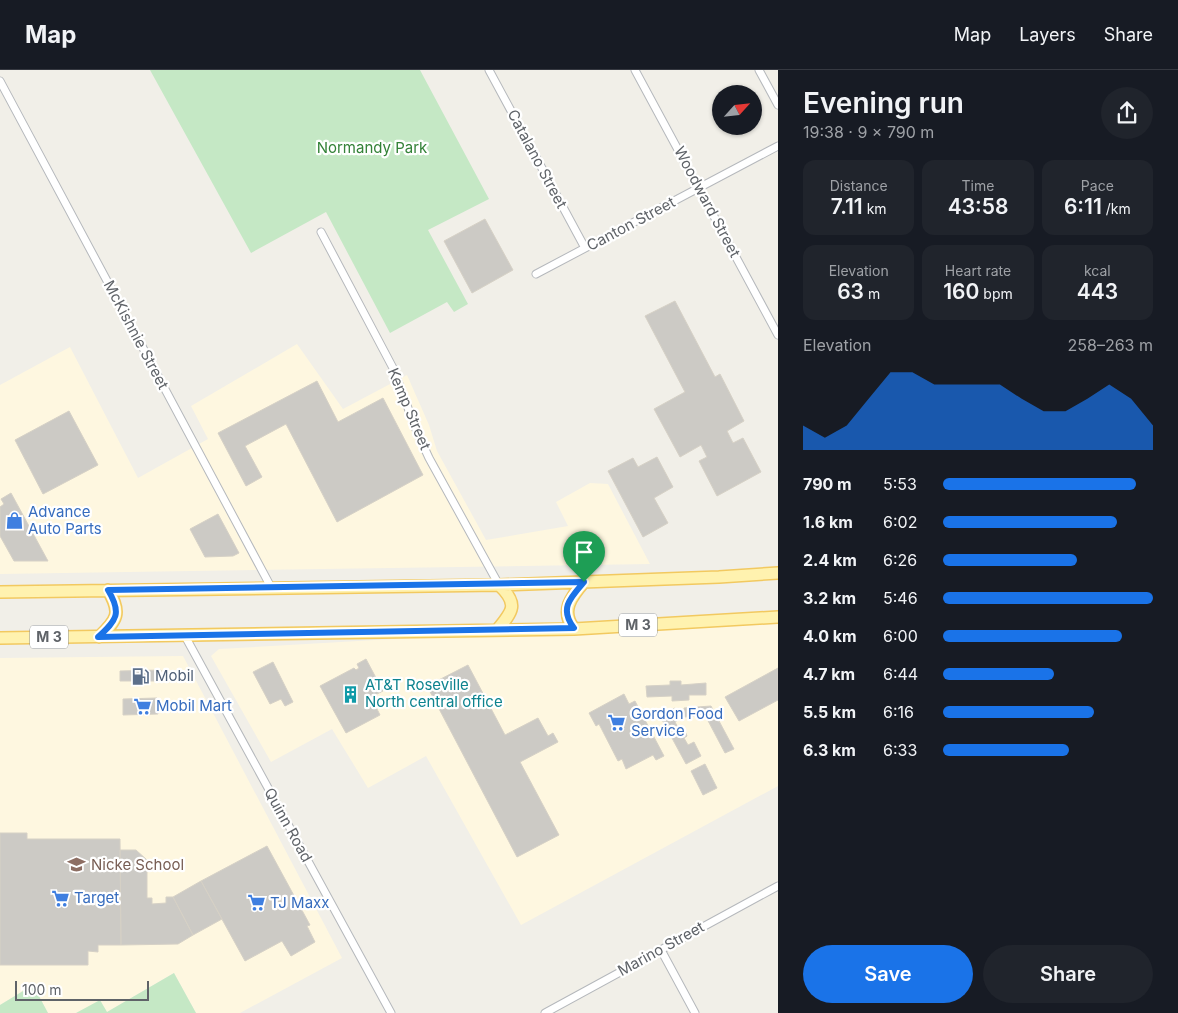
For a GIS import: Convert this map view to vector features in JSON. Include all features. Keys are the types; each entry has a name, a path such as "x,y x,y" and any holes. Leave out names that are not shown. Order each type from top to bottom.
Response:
{"main road":[{"path":"0,592 499,585 778,573"},
{"path":"574,628 568,621 566,610 574,594 584,582"},
{"path":"497,630 509,616 512,608 512,600 508,593 499,585"},
{"path":"98,637 112,625 116,618 114,600 108,590"},
{"name":"M 3","path":"0,638 574,628 778,617"}],"street":[{"name":"Catalano Street","path":"490,70 585,248"},
{"name":"Woodward Street","path":"635,70 778,335"},
{"path":"759,70 778,105"},
{"name":"McKishnie Street","path":"0,81 272,588"},
{"name":"Canton Street","path":"536,274 778,146"},
{"name":"Kemp Street","path":"321,232 393,368 417,432 430,458 499,585"},
{"name":"Quinn Road","path":"185,636 391,1013"},
{"name":"Marino Street","path":"545,1013 778,886"},
{"path":"661,950 695,1013"}],"shaded area":[{"path":"297,344 343,409 407,375 429,425 437,451 486,540 568,526 556,502 590,483 608,484 650,564 0,574 0,385 70,347 138,478 208,439 191,406"},
{"path":"778,617 778,786 521,925 426,756 368,788 332,729 271,762 211,656 219,649"},
{"path":"183,656 342,958 240,1013 196,1013 174,973 107,1012 100,1001 76,1013 48,1013 33,985 0,1005 0,658"}],"green space":[{"name":"Normandy Park","path":"150,70 420,70 489,199 428,230 468,304 454,312 447,302 390,333 326,212 251,253"},
{"path":"174,973 196,1013 76,1013 100,1000 107,1012"},
{"path":"33,985 48,1013 0,1013 0,1005"}],"building":[{"path":"485,219 513,270 472,293 444,241"},
{"path":"675,301 715,377 720,374 744,421 727,431 733,443 743,438 761,472 717,496 699,461 707,457 701,445 680,457 654,409 685,392 645,316"},
{"path":"317,381 338,422 383,398 423,475 337,522 286,424 245,446 262,477 246,486 218,433"},
{"path":"69,411 98,465 43,494 15,440"},
{"path":"657,457 673,487 654,498 668,523 643,537 608,471 633,458 638,467"},
{"name":"Advance Auto Parts","path":"11,493 48,561 14,561 0,536 0,507 4,504 1,499"},
{"path":"218,514 239,553 233,556 205,557 190,529"},
{"name":"AT&T Roseville North central office","path":"366,659 383,691 371,697 380,715 346,733 320,686 354,668 356,670 359,668 357,664"},
{"path":"273,662 293,702 285,706 281,699 270,704 253,672"},
{"path":"468,665 505,735 538,718 548,736 553,733 558,742 520,762 559,835 517,857 427,686"},
{"path":"778,668 778,700 739,721 725,697"},
{"path":"161,670 161,681 120,681 120,671"},
{"path":"670,681 681,681 681,685 706,683 706,695 689,695 689,700 672,701 672,696 647,697 646,686 670,685"},
{"path":"624,694 629,704 635,701 664,756 656,760 653,755 626,769 622,759 618,761 599,724 596,726 589,713"},
{"path":"157,698 158,714 123,715 123,699"},
{"path":"711,706 734,749 725,753 705,715 685,717 684,708"},
{"path":"675,708 680,719 675,722 680,731 684,729 687,736 684,738 688,745 694,742 701,756 686,764 660,716"},
{"path":"705,764 717,788 703,795 691,771"},
{"name":"Target","path":"0,833 27,833 27,839 120,839 121,945 98,945 98,952 88,951 88,965 0,965"},
{"name":"TJ Maxx","path":"267,846 310,925 307,926 315,942 291,956 282,941 245,961 201,881"},
{"path":"120,850 136,850 147,860 147,898 152,898 152,904 166,903 166,897 173,897 193,935 178,944 121,945"},
{"path":"201,881 222,919 193,935 173,897"}],"place":[{"name":"Advance Auto Parts","path":"14,521"},
{"name":"Mobil","path":"141,676"},
{"name":"AT&T Roseville North central office","path":"351,694"},
{"name":"Mobil Mart","path":"142,706"},
{"name":"Gordon Food Service","path":"617,723"},
{"name":"Nicke School","path":"77,865"},
{"name":"Target","path":"60,898"},
{"name":"TJ Maxx","path":"256,903"}],"route":[{"path":"584,582 568,603 566,610 568,621 574,628 98,637 112,625 116,618 114,600 108,590 499,585 584,582"}]}
